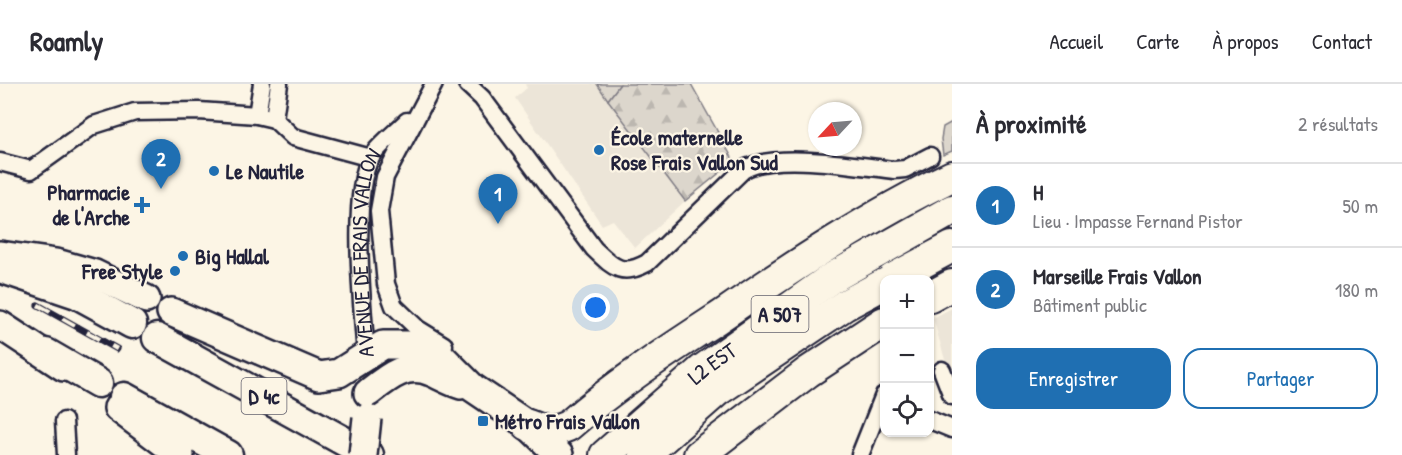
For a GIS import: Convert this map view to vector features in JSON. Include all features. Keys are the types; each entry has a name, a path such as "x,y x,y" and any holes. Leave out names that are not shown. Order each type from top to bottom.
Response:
{"highway":[{"path":"528,425 549,433 568,426 686,339 787,271 919,192 952,176"},
{"name":"L2 EST","path":"623,450 702,370 830,279 952,210"},
{"path":"900,275 952,247"},
{"path":"0,268 77,294 132,324"},
{"path":"934,295 952,285"},
{"name":"L2 EST","path":"623,450 717,391 845,305 880,287"},
{"path":"699,455 808,372 880,325"},
{"name":"D 4c","path":"158,338 369,455"},
{"path":"46,353 96,386"},
{"path":"121,403 228,455"}],"main road":[{"path":"0,255 56,263 95,274 146,299"},
{"path":"171,312 319,376 339,373 383,345 420,345 439,354 473,388"},
{"path":"0,326 46,353"},
{"name":"AVENUE DE FRAIS VALLON","path":"363,455 368,406 366,356"},
{"path":"368,406 388,377 407,368 416,368 473,388"},
{"name":"AVENUE DE FRAIS VALLON","path":"473,388 528,425 559,455"},
{"path":"121,403 180,455"}],"street":[{"path":"257,115 262,84"},
{"path":"274,119 279,84"},
{"name":"AVENUE DE FRAIS VALLON","path":"434,84 420,107 383,186 379,212 386,284 394,306 401,315 440,341 461,363 473,388"},
{"path":"467,84 482,98 594,249 613,267 623,271 635,269 647,263 743,170 753,164 789,162 894,170 904,169 930,156"},
{"name":"AVENUE DE FRAIS VALLON","path":"366,356 359,251 360,208 370,158 420,107"},
{"path":"0,162 31,170 94,125 135,112 198,111 257,115 274,119 293,137 370,158"},
{"path":"942,370 952,396"},
{"path":"860,455 880,408"},
{"path":"64,421 66,455"},
{"path":"934,422 952,429"}],"shaded area":[{"name":"École maternelle Rose Frais Vallon Sud","path":"525,84 597,84 685,201 635,248 613,220 602,225 515,98 527,88"},
{"path":"952,308 952,384 934,321 934,317"}],"green space":[{"path":"597,84 620,84 608,100"},
{"path":"620,84 691,84 734,161 685,201 608,100"},
{"path":"952,122 952,151 943,155 941,139 943,127"}],"railway":[{"path":"38,305 117,349"}],"place":[{"name":"École maternelle Rose Frais Vallon Sud","path":"599,150"},
{"name":"Le Nautile","path":"214,171"},
{"name":"Marseille Frais Vallon","path":"161,189"},
{"name":"Pharmacie de l'Arche","path":"142,205"},
{"name":"H","path":"498,224"},
{"name":"Big Hallal","path":"183,256"},
{"name":"Free Style","path":"175,271"},
{"name":"Métro Frais Vallon","path":"483,421"}]}
